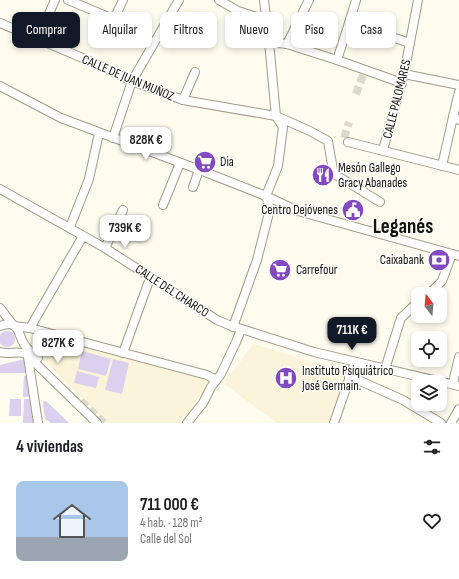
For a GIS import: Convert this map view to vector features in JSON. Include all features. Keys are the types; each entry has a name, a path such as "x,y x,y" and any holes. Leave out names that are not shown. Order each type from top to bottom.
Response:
{"street":[{"path":"50,12 55,0"},
{"path":"68,0 111,18 116,15 123,0"},
{"path":"113,138 132,81 179,0"},
{"path":"219,0 241,12"},
{"path":"264,0 265,12"},
{"path":"287,44 309,0"},
{"path":"352,12 356,0"},
{"name":"CALLE PALOMARES","path":"383,150 402,83 418,0"},
{"name":"CALLE DE JUAN MUÑOZ","path":"0,23 12,28"},
{"path":"336,60 346,32"},
{"path":"396,38 410,43"},
{"path":"283,44 402,83"},
{"name":"CALLE DE JUAN MUÑOZ","path":"59,48 132,81 182,100 276,116 310,131 328,142 333,170 336,175 380,202"},
{"path":"187,423 205,400 211,387 221,374 236,342 237,328 270,209 266,196 278,166 283,127 276,116 270,48"},
{"path":"182,100 195,72"},
{"path":"404,74 459,85"},
{"path":"0,86 61,118 266,196 298,211 455,255 442,280 436,287"},
{"path":"442,166 456,119 459,92"},
{"path":"70,228 90,179 99,133"},
{"path":"348,142 459,170"},
{"path":"163,205 180,163"},
{"path":"193,187 199,170"},
{"name":"CALLE DEL CHARCO","path":"0,189 105,248 217,320 237,328 307,350 456,384"},
{"path":"105,248 123,210"},
{"path":"30,328 83,236"},
{"path":"123,353 150,278"},
{"path":"0,308 20,333 25,345 97,423"},
{"path":"385,369 401,318 411,309"},
{"path":"0,326 8,324 30,328 207,375 216,380"},
{"path":"0,357 20,346 21,338"},
{"path":"7,352 22,352 103,423"},
{"path":"28,357 38,423"},
{"path":"456,384 459,357"},
{"path":"334,423 355,362"},
{"path":"349,376 403,400 441,423"},
{"path":"451,423 459,409"}],"shaded area":[{"path":"4,331 10,331 15,336 13,345 10,347 4,347 -1,342 -1,336"},
{"path":"34,334 206,380 207,385 201,398 182,423 108,423 29,346"},
{"name":"Instituto Psiquiátrico José Germain.","path":"253,344 346,372 328,423 277,423 224,384"},
{"path":"82,351 111,359 106,376 78,369"},
{"path":"24,359 27,373 0,373 0,365"},
{"path":"113,359 129,363 122,394 105,390"},
{"path":"77,371 99,377 96,388 74,383"},
{"path":"24,376 27,376 30,397 23,397"},
{"path":"10,399 21,399 21,416 9,416"},
{"path":"24,399 30,399 34,423 23,423"},
{"path":"46,401 69,423 51,423 45,419 43,402"}],"tunnel":[{"path":"356,94 365,70"},
{"path":"344,138 349,122"},
{"path":"81,401 104,423"}],"place":[{"name":"Dia","path":"205,162"},
{"name":"Mesón Gallego Gracy Abanades","path":"323,175"},
{"name":"Centro Dejóvenes","path":"353,210"},
{"name":"Caixabank","path":"439,260"},
{"name":"Carrefour","path":"280,270"},
{"name":"Instituto Psiquiátrico José Germain.","path":"286,378"}],"district":[{"name":"Leganés","path":"403,226"}]}
